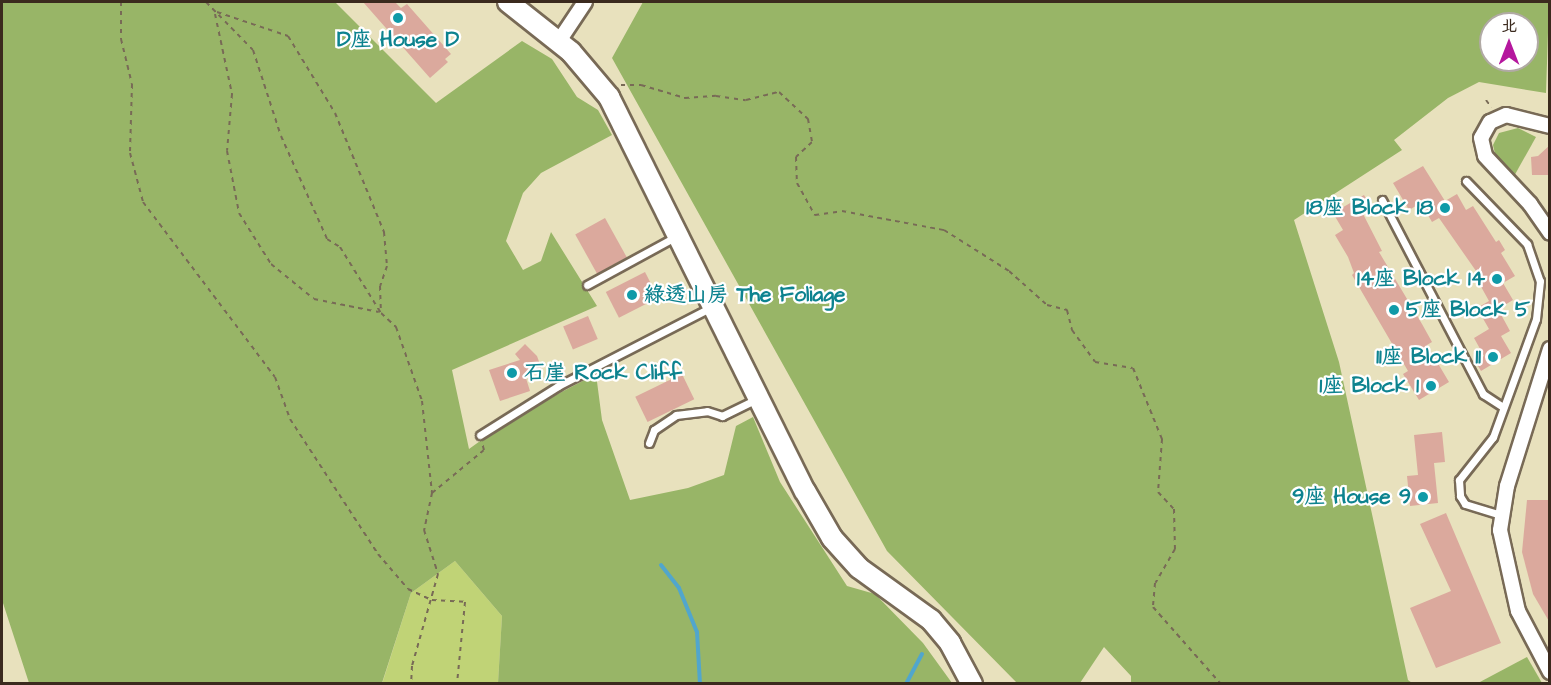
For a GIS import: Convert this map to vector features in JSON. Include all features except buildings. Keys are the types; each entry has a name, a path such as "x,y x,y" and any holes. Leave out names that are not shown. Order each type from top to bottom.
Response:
{"main road":[{"path":"508,2 559,41 609,97 759,398 832,538 859,568 932,620 950,643 972,684"}],"street":[{"path":"559,41 585,2"},
{"path":"1548,228 1485,156 1481,138 1490,122 1506,115 1550,126"},
{"path":"1550,349 1501,515 1504,560 1518,611 1550,672"}],"lane":[{"path":"1466,181 1527,244 1539,274 1536,319 1497,428 1483,453 1463,472 1458,488 1460,496 1472,508 1501,515"},
{"path":"1382,200 1483,394 1503,407"},
{"path":"587,285 679,235"},
{"path":"480,435 558,386 714,306"},
{"path":"649,442 654,430 676,416 707,411 722,416 759,398"}],"path":[{"path":"121,2 121,39 132,84 130,153 143,202 275,377 290,419 378,554 408,589 432,600 465,602 457,684"},
{"path":"206,2 253,50 281,136 327,239 340,247 381,313 396,327 422,402 432,493 424,530 438,574 412,666 411,684"},
{"path":"214,11 288,36 335,113 384,232 387,266 380,286 381,313"},
{"path":"214,11 232,94 228,151 239,213 271,264 314,298 381,313"},
{"path":"613,85 642,85 685,98 716,96 746,100 779,92 808,119 812,142 796,157 797,183 815,215 842,211 944,230 1009,272 1047,304 1067,310 1072,330 1095,362 1134,368 1162,439 1158,492 1174,509 1175,549 1155,583 1153,607 1221,684"},
{"path":"432,493 484,450 480,435"}],"green space":[{"path":"2,2 335,2 436,103 522,41 552,59 577,97 598,110 612,135 541,173 523,193 506,241 523,270 541,261 551,232 597,306 452,370 469,449 512,418 596,374 602,420 630,500 688,488 724,475 736,426 753,417 780,482 847,586 875,594 923,643 952,683 498,683 502,616 455,561 411,593 382,683 29,683 2,600"},
{"path":"643,2 1549,2 1546,93 1479,82 1448,98 1394,140 1402,150 1294,220 1339,362 1408,680 1412,683 1131,683 1131,676 1104,647 1080,683 1017,683 887,551 612,58"},
{"path":"1518,128 1536,137 1513,178 1496,158 1493,145 1499,133"},
{"path":"455,561 502,616 498,683 382,684 411,593"},
{"path":"1527,657 1542,683 1478,683"}],"waterway":[{"path":"661,565 679,588 697,632 700,684"},
{"path":"906,684 922,654"}],"place":[{"name":"D座 House D","path":"398,18"},
{"name":"18座 Block 18","path":"1445,208"},
{"name":"14座 Block 14","path":"1497,279"},
{"name":"綠透山房 The Foliage","path":"632,295"},
{"name":"5座 Block 5","path":"1394,310"},
{"name":"11座 Block 11","path":"1493,357"},
{"name":"石崖 Rock Cliff","path":"512,373"},
{"name":"1座 Block 1","path":"1431,386"},
{"name":"9座 House 9","path":"1423,497"}]}
